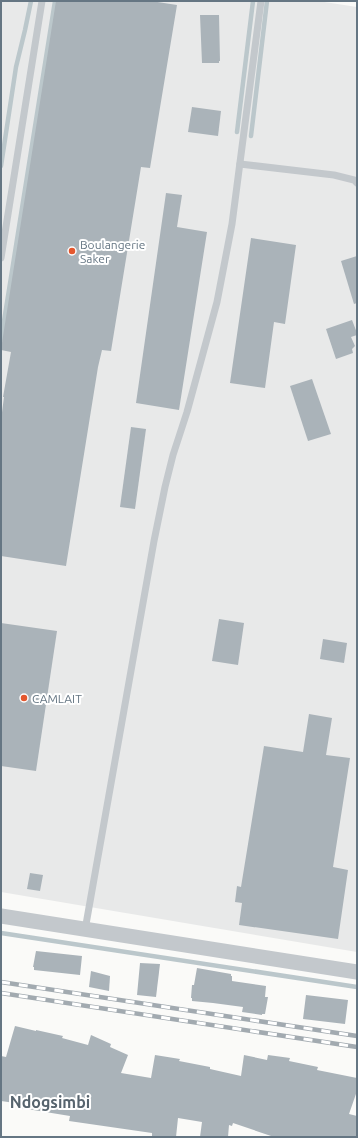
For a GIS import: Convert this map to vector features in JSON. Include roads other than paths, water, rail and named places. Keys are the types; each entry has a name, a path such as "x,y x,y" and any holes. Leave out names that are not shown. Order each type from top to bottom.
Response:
{"street":[{"path":"1,916 357,972"}],"lane":[{"path":"1,258 42,1"},
{"path":"84,930 165,487 217,302 232,224 261,1"},
{"path":"240,164 334,175 354,180 357,183"}],"waterway":[{"path":"1,166 16,67 31,1"},
{"path":"1,340 55,1"},
{"path":"237,132 253,1"},
{"path":"251,136 267,1"},
{"path":"1,933 357,987"}],"railway":[{"path":"1,982 357,1036"},
{"path":"1,993 357,1047"}],"place":[{"name":"Boulangerie Saker","path":"72,251"},
{"name":"CAMLAIT","path":"24,698"}],"district":[{"name":"Ndogsimbi","path":"50,1102"}]}
